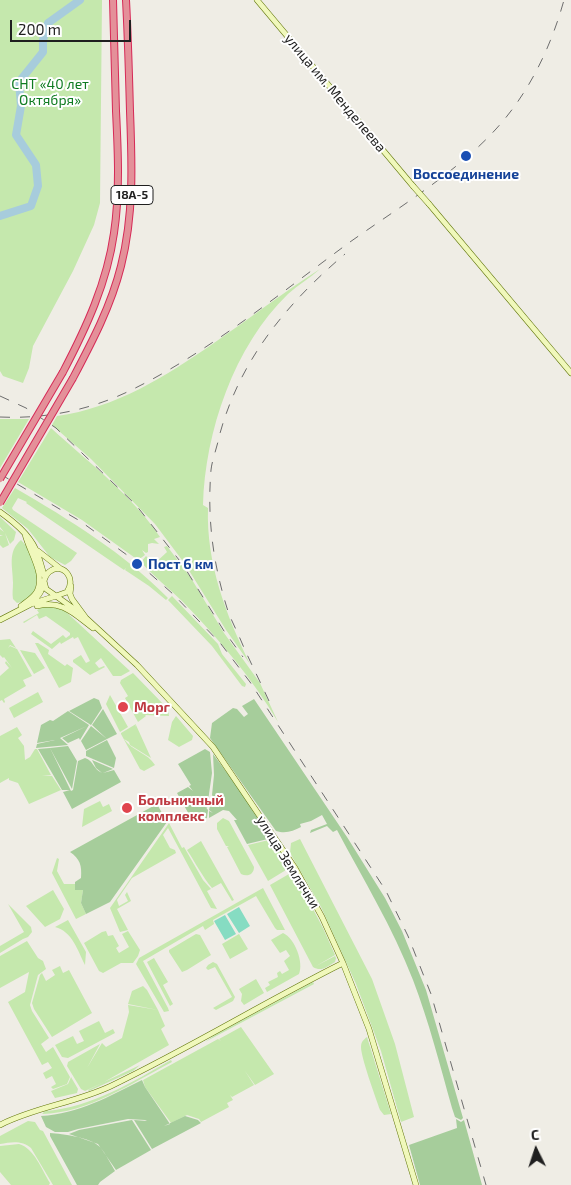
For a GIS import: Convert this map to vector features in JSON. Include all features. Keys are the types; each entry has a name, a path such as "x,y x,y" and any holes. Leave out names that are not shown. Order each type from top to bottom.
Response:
{"highway":[{"name":"18А-5","path":"0,479 63,372 79,341 96,302 108,264 114,233 118,166 114,0"},
{"name":"18А-5","path":"0,503 73,378 108,306 121,267 131,213 132,174 126,0"}],"main road":[{"name":"улица им. Менделеева","path":"257,0 571,374"},
{"path":"0,512 25,534 36,550 68,574 71,582 71,586 64,594 31,604 0,620"},
{"path":"15,612 37,592 39,582 36,565 25,534"},
{"path":"36,550 46,589 56,596"},
{"path":"31,604 40,594 50,572 61,570"},
{"name":"улица Землячки","path":"71,586 70,594 72,599 86,618"},
{"name":"улица Землячки","path":"56,596 103,633 155,684 213,748 296,868 343,962 370,1029 416,1185"},
{"path":"15,612 32,606 53,604 65,608 94,629 103,633"},
{"path":"0,1126 32,1111 95,1093 150,1068 343,962"}],"green space":[{"name":"СНТ «40 лет Октября»","path":"0,0 102,0 100,203 94,225 73,271 33,346 29,368 23,383 3,376 0,371"},
{"path":"320,269 288,294 269,315 252,339 238,364 217,420 205,477 203,505 208,508 210,549 214,569 233,627 250,664 226,630 185,564 155,524 91,459 52,425 57,416 100,406 120,398 178,367"},
{"path":"0,419 29,419 0,468"},
{"path":"51,428 109,479 137,508 160,537 154,539 159,544 148,544 148,552 146,553 142,550 145,555 138,560 82,520 18,482"},
{"path":"15,488 96,538 133,566 168,598 166,600 125,570 126,568 124,570 27,502 18,498 12,508 13,510 77,553 65,565 50,557 28,529 2,508"},
{"path":"0,517 16,532 14,540 10,544 5,533 9,545 3,548 0,545 0,536 3,536 0,535 0,529 4,532 0,527"},
{"path":"21,540 31,555 37,575 33,593 27,599 17,603 13,599 12,555"},
{"path":"167,546 191,578 224,633 260,683 278,722 246,674 222,645 183,602 141,562 146,556 154,564 167,552 164,547"},
{"path":"172,596 218,644 222,654 246,684 245,687 242,686 212,646 168,600"},
{"path":"53,606 64,610 130,671 121,676 113,676 101,658 95,663 99,668 105,667 90,675 73,662 73,660 81,655 86,663 90,661 78,637 74,639 73,637 61,644 60,642 52,649 31,634 33,631 51,644 63,635 66,638 70,635 70,633 46,616 39,619 37,615 23,622 39,613 37,610"},
{"path":"10,639 16,648 10,645 8,648 10,646 17,649 32,676 23,680 26,686 4,699 4,703 2,700 0,701 0,676 9,668 5,663 6,661 12,668 4,657 0,655 0,640"},
{"path":"35,643 49,650 48,654 65,666 67,664 73,668 71,682 59,688"},
{"path":"20,650 35,653 45,668 34,674"},
{"path":"133,673 168,709 169,716 145,715 138,722 125,698 128,696 120,683 121,680"},
{"path":"38,692 43,702 14,718 9,708"},
{"path":"110,695 128,727 120,732 106,704"},
{"path":"94,698 99,700 102,708 91,725 69,711"},
{"path":"254,699 347,837 385,898 402,931 426,990 463,1118 461,1120 455,1117 424,1012 405,961 387,923 337,830 333,832 327,826 310,833 311,830 327,824 322,815 300,824 301,827 292,831 276,831 210,738 212,723 233,708 237,709 244,717 248,714 242,706"},
{"path":"103,709 117,734 107,739 92,725"},
{"path":"68,711 89,725 80,740 79,738 68,743 62,738 87,726 60,738 68,745 36,748 37,744 55,740 37,743 41,725 50,720 53,721"},
{"path":"176,716 193,736 192,740 179,747 168,740 172,722"},
{"path":"136,724 135,727 136,725 151,758 124,739 127,743 152,761 155,765 144,771 140,769 121,734"},
{"path":"91,726 107,739 86,750 81,741"},
{"path":"17,727 22,735 18,738 24,746 25,760 37,749 51,775 42,775 52,776 61,790 29,804 18,783 9,780 9,778 0,783 0,736"},
{"path":"107,740 116,758 114,768 86,756 86,751"},
{"path":"68,746 77,761 72,789 50,748"},
{"path":"50,748 71,791 73,790 78,761 85,758 96,768 92,760 113,769 103,773 114,770 121,782 72,809 63,792 70,790 62,790 38,749"},
{"path":"205,749 210,752 212,773 207,808 204,805 208,810 207,818 199,821 191,818 177,793 188,787 193,791 178,764"},
{"path":"213,754 251,805 272,838 247,844 234,820 237,820 229,811 223,810 209,818 209,811 213,813 209,810 212,797 216,802 212,795 214,775"},
{"path":"100,801 103,807 109,804 112,811 82,827 84,809"},
{"path":"157,804 167,822 110,902 86,914 81,903 83,890 75,890 75,882 81,878 81,866 76,857 70,852"},
{"path":"223,818 229,821 254,867 250,875 241,874 227,847 229,846 226,846 217,829 217,823"},
{"path":"169,823 182,848 184,847 203,880 211,889 207,891 217,909 211,908 168,828 163,835 170,848 175,850 176,853 132,878 117,900 119,906 128,901 125,895 127,892 131,901 117,909 128,930 120,932 110,908"},
{"path":"273,839 288,867 268,881 248,845"},
{"path":"300,839 372,979 395,1044 414,1117 401,1122 381,1051 356,984 321,907 290,853 291,843"},
{"path":"201,841 234,900 232,901 221,883 212,888 187,850"},
{"path":"57,858 59,859 57,871 64,884 75,884 76,890 83,890 81,903 86,914 76,919 52,873"},
{"path":"289,874 295,875 335,955 316,966 335,956 335,962 324,968 313,967 270,885"},
{"path":"263,888 285,930 277,930 275,928 256,896 213,920 214,924 205,930 203,926 143,961 168,1008 169,1011 164,1012 136,964 139,958"},
{"path":"53,890 64,909 60,919 45,927 26,906"},
{"path":"8,904 31,927 32,932 28,937 0,953 0,946 24,932"},
{"path":"239,907 250,926 239,933 227,914"},
{"path":"225,915 236,934 225,940 214,921"},
{"path":"68,920 86,952 85,965 70,937 61,929 55,927"},
{"path":"106,931 108,936 113,935 119,946 116,948 119,953 129,947 122,934 128,931 140,950 133,963 121,963 103,973 99,971 84,943"},
{"path":"283,933 295,945 300,964 299,974 267,992 265,988 270,985 268,982 278,977 277,973 280,971 282,974 289,970 284,961 290,956 286,950 280,953 271,940"},
{"path":"196,934 200,935 211,955 182,972 169,950"},
{"path":"239,934 248,949 230,959 222,944"},
{"path":"27,941 38,958 43,961 46,969 38,975 30,1005 49,1038 41,1044 46,1052 53,1047 70,1077 67,1084 53,1089 51,1087 56,1084 52,1076 46,1079 43,1073 52,1068 48,1062 42,1065 8,1002 25,992 29,972 0,988 0,956"},
{"path":"154,958 168,982 163,985 173,1004 170,1006 147,962"},
{"path":"213,962 217,964 235,997 233,1001 216,1010 213,1008 232,997 215,967 208,970 206,968"},
{"path":"60,966 63,973 69,970 92,1013 52,1037 32,1003 40,975 42,973 46,981 55,975 52,970"},
{"path":"256,979 264,993 244,1005 241,1001 242,994 239,989"},
{"path":"313,982 314,984 205,1042 215,1035"},
{"path":"143,986 158,1010 128,1004 132,991"},
{"path":"128,1005 158,1010 165,1026 161,1029 169,1045 85,1091 81,1089 67,1066 68,1062 100,1044 87,1068 102,1043 106,1047 122,1038 129,1012"},
{"path":"99,1021 105,1033 113,1029 115,1033 68,1058 62,1057 55,1045 73,1036 77,1044 84,1041 79,1031"},
{"path":"241,1027 274,1074 255,1085 245,1071 254,1085 232,1097 230,1095 233,1100 227,1103 229,1107 201,1122 199,1119 187,1115 171,1123 145,1087 143,1080 218,1039 221,1041 219,1039"},
{"path":"367,1037 391,1114 384,1115 380,1110 366,1069 361,1044"},
{"path":"171,1060 172,1062 93,1103 59,1112 42,1114 45,1111 79,1105 95,1099 127,1085"},
{"path":"140,1065 133,1071 88,1090"},
{"path":"71,1077 78,1089 77,1093 55,1098 51,1091 68,1084"},
{"path":"142,1080 170,1123 185,1116 198,1120 201,1123 152,1149 134,1120 147,1121 145,1120 128,1119 68,1132 55,1132 46,1127 41,1116 55,1115 81,1108"},
{"path":"456,1119 461,1122 464,1120 482,1185 420,1185 409,1145 457,1128"},
{"path":"132,1120 151,1150 116,1170 98,1144 69,1134 79,1130"},
{"path":"28,1121 35,1122 40,1130 43,1131 72,1185 53,1185 28,1145 16,1142 0,1144 0,1136"},
{"path":"50,1133 76,1137 96,1144 100,1147 115,1171 98,1185 77,1185"},
{"path":"19,1144 24,1146 33,1155 41,1166 50,1183 49,1185 11,1185 0,1172 0,1146"}],"waterway":[{"path":"0,216 31,206 38,186 36,165 16,135 21,106 19,82 43,52 43,40 48,23 80,0"}],"railway":[{"path":"0,417 32,417 80,409 125,393 154,378 212,343 445,175 496,129 519,100 538,69 553,35 564,0"},
{"path":"269,701 231,619 222,591 212,540 210,505 212,466 228,409 252,359 284,314 323,273 345,254"},
{"path":"0,396 26,408 56,428 136,505 183,565 224,631 243,657"},
{"path":"0,474 80,521 138,563 173,594 221,644 250,682 386,891 408,936 431,994 486,1185"}],"place":[{"name":"Воссоединение","path":"466,156"},
{"name":"Пост 6 км","path":"137,564"},
{"name":"Морг","path":"123,707"},
{"name":"Больничный комплекс","path":"127,808"}]}
